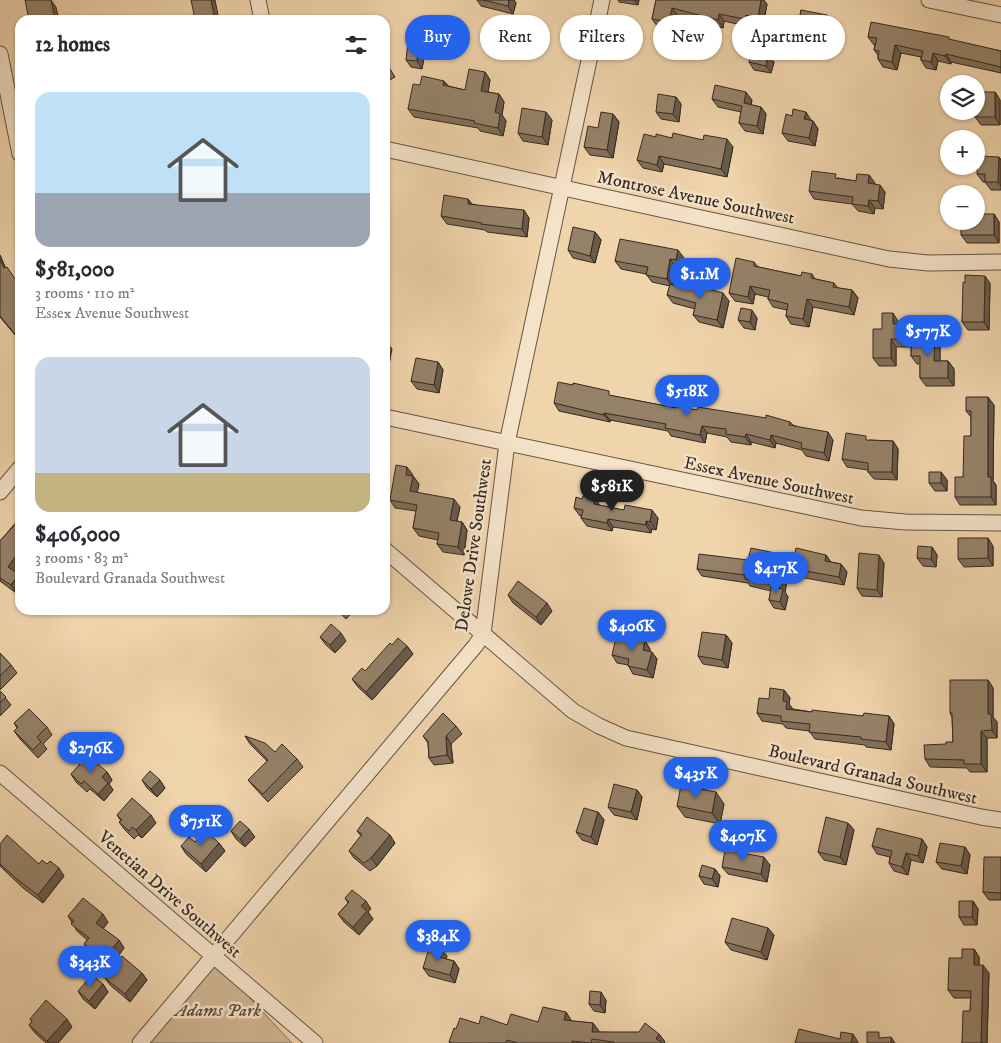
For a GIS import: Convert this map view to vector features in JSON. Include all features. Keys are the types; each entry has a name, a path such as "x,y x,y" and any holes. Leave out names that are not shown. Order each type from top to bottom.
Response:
{"street":[{"path":"258,0 261,15"},
{"name":"Delowe Drive Southwest","path":"140,1043 476,645 483,634 507,443 602,0"},
{"path":"929,0 1001,16"},
{"path":"0,54 15,129"},
{"name":"Montrose Avenue Southwest","path":"390,150 889,259 928,262 1001,262"},
{"name":"Essex Avenue Southwest","path":"390,418 861,518 904,522 1001,523"},
{"path":"0,492 15,474"},
{"name":"Boulevard Granada Southwest","path":"390,554 574,710 599,726 626,738 1001,820"},
{"name":"Venetian Drive Southwest","path":"0,772 315,1043"}],"green space":[{"name":"Adams Park","path":"217,963 292,1043 144,1043"}],"building":[{"path":"25,0 51,0 54,15 28,15"},
{"path":"191,0 211,0 214,15 194,15"},
{"path":"483,0 509,0 508,6"},
{"path":"656,0 761,0 758,15 699,15 672,8 670,15 653,15 652,19"},
{"path":"801,10 827,15 800,15"},
{"path":"871,22 949,37 949,39 1001,51 1001,67 946,54 945,56 933,53 931,62 921,60 923,51 895,45 892,62 878,59 879,51 874,50 877,38 868,37"},
{"path":"749,60 767,60 766,66 749,62"},
{"path":"469,69 485,72 481,91 499,94 495,112 500,114 498,128 474,123 475,121 408,109 413,84 420,85 422,76 444,81 443,85 465,90"},
{"path":"715,85 746,92 744,103 761,107 757,126 739,123 742,106 712,99"},
{"path":"985,92 995,92 995,117 985,117"},
{"path":"658,94 676,97 673,114 656,112"},
{"path":"522,108 546,112 542,137 518,133"},
{"path":"793,109 806,112 804,119 813,121 809,138 782,133 786,114 792,116"},
{"path":"601,112 613,114 607,150 584,147 588,126 598,128"},
{"path":"673,133 703,140 704,135 727,139 721,169 659,156 657,165 637,160 644,134 656,137 656,134 672,138"},
{"path":"985,156 999,157 998,182 985,182"},
{"path":"812,171 836,174 835,178 856,181 857,174 869,175 868,183 880,185 878,201 869,200 868,206 852,204 853,197 809,191"},
{"path":"444,195 468,199 468,204 524,210 522,229 481,224 441,216"},
{"path":"985,214 994,214 994,235 961,235 961,230 985,230"},
{"path":"573,227 595,232 590,256 568,250"},
{"path":"620,239 678,250 676,260 670,259 667,279 646,275 648,267 615,261"},
{"path":"736,258 754,262 754,266 801,276 802,272 812,274 811,278 834,283 833,287 852,290 849,307 807,299 803,319 786,316 788,304 768,299 770,290 750,286 748,297 729,293"},
{"path":"0,260 4,268 7,267 15,279 15,334 0,316"},
{"path":"965,275 985,276 984,322 962,322 963,282 965,283"},
{"path":"670,284 699,291 700,287 723,293 717,320 693,315 696,303 667,295"},
{"path":"741,308 752,310 750,322 738,320"},
{"path":"882,313 893,313 893,324 910,323 910,339 891,339 891,358 873,358 873,329 882,329"},
{"path":"912,333 935,334 934,361 948,361 948,378 920,378 920,356 911,356"},
{"path":"416,358 438,362 434,385 411,381"},
{"path":"558,382 573,385 573,383 609,391 609,395 676,408 677,406 697,410 698,407 766,418 766,415 790,422 789,425 828,432 824,453 801,448 802,443 771,435 770,440 746,434 745,437 726,434 726,429 702,426 700,435 665,428 666,424 604,413 604,415 554,403"},
{"path":"966,397 988,397 988,477 991,477 991,497 955,497 955,477 963,477 964,436 971,436 971,411 966,411"},
{"path":"846,433 866,436 866,440 893,441 892,472 868,472 868,463 842,459"},
{"path":"396,465 407,467 406,475 413,476 410,491 454,499 450,520 462,522 458,547 437,544 439,533 413,528 417,505 390,500"},
{"path":"929,472 941,472 941,483 929,483"},
{"path":"583,496 595,498 594,504 624,510 625,505 652,510 650,522 646,521 646,525 608,519 607,523 581,518 583,510 574,508 576,497 582,499"},
{"path":"15,524 15,557 8,567 15,571 15,580 11,585 0,578 0,541"},
{"path":"958,538 988,538 988,558 958,559"},
{"path":"918,546 932,547 931,559 917,558"},
{"path":"751,548 794,557 796,548 826,555 825,561 841,564 839,577 783,567 779,586 745,579 745,575 697,569 699,554 748,560"},
{"path":"859,553 879,555 877,590 857,588"},
{"path":"518,581 547,603 536,617 508,595"},
{"path":"771,587 783,589 780,602 769,600"},
{"path":"331,624 341,633 330,645 320,637"},
{"path":"702,632 726,635 722,660 698,656"},
{"path":"617,634 645,641 643,650 652,652 647,670 628,666 629,659 612,655"},
{"path":"398,638 407,646 366,692 352,679 362,668 365,671 390,643 392,645"},
{"path":"0,653 11,665 0,676"},
{"path":"950,680 988,680 988,714 991,714 992,730 981,731 981,764 964,764 964,760 925,759 924,745 953,742 952,713 950,713"},
{"path":"770,688 784,690 783,701 787,702 786,709 863,716 864,713 889,716 886,742 861,739 861,737 809,732 810,724 781,721 781,716 757,713 759,698 769,699"},
{"path":"0,691 6,697 0,703"},
{"path":"29,709 47,727 37,737 41,742 33,750 14,731 18,727 14,723"},
{"path":"443,713 456,726 446,736 447,755 429,758 428,741 423,736"},
{"path":"245,736 265,743 275,752 282,744 297,759 263,794 248,780 268,760"},
{"path":"88,755 107,772 102,777 108,783 98,794 84,781 81,784 71,774"},
{"path":"150,771 160,780 151,789 142,780"},
{"path":"614,784 637,790 631,812 608,807"},
{"path":"681,785 716,792 712,813 677,806"},
{"path":"132,798 151,815 136,830 132,827 129,831 119,822 122,820 117,815"},
{"path":"584,808 598,812 591,837 576,832"},
{"path":"367,817 390,835 371,858 364,863 349,851 362,834 357,831"},
{"path":"826,817 848,823 840,857 818,852"},
{"path":"240,821 249,829 240,839 231,831"},
{"path":"877,828 922,839 918,856 906,853 902,867 889,863 892,851 872,846"},
{"path":"205,830 219,843 201,864 181,846 189,837 195,842"},
{"path":"7,835 39,864 42,860 47,864 50,861 59,868 38,895 0,864 0,844"},
{"path":"940,843 965,847 961,866 936,862"},
{"path":"725,850 764,857 761,874 722,867"},
{"path":"984,857 1001,857 1001,893 983,892"},
{"path":"702,865 715,869 712,879 699,876"},
{"path":"352,890 366,901 361,906 367,911 353,927 338,914 349,902 345,898"},
{"path":"83,898 103,914 96,923 119,940 107,956 99,950 97,953 84,944 89,938 71,924 74,921 68,916"},
{"path":"959,901 973,901 972,917 959,917"},
{"path":"732,918 768,928 761,952 725,942"},
{"path":"430,945 441,949 439,957 454,961 450,975 423,968"},
{"path":"962,949 974,949 974,965 983,965 981,1043 962,1043 963,1011 970,1011 971,991 948,990 949,958 962,958"},
{"path":"122,956 142,973 125,994 105,978"},
{"path":"92,975 103,984 89,1001 78,991"},
{"path":"590,991 601,992 600,1005 589,1004"},
{"path":"46,1000 67,1019 47,1041 29,1025 32,1021 30,1019"},
{"path":"543,1007 566,1012 564,1020 593,1023 592,1032 639,1032 645,1023 659,1034 656,1039 661,1042 614,1043 592,1039 591,1043 572,1041 572,1043 518,1043 507,1040 506,1043 449,1042 460,1018 479,1024 481,1016 507,1025 511,1014 538,1022"},
{"path":"799,1029 840,1039 841,1032 853,1034 851,1043 795,1043"},
{"path":"867,1032 879,1032 879,1038 891,1037 891,1043 867,1043"}]}
